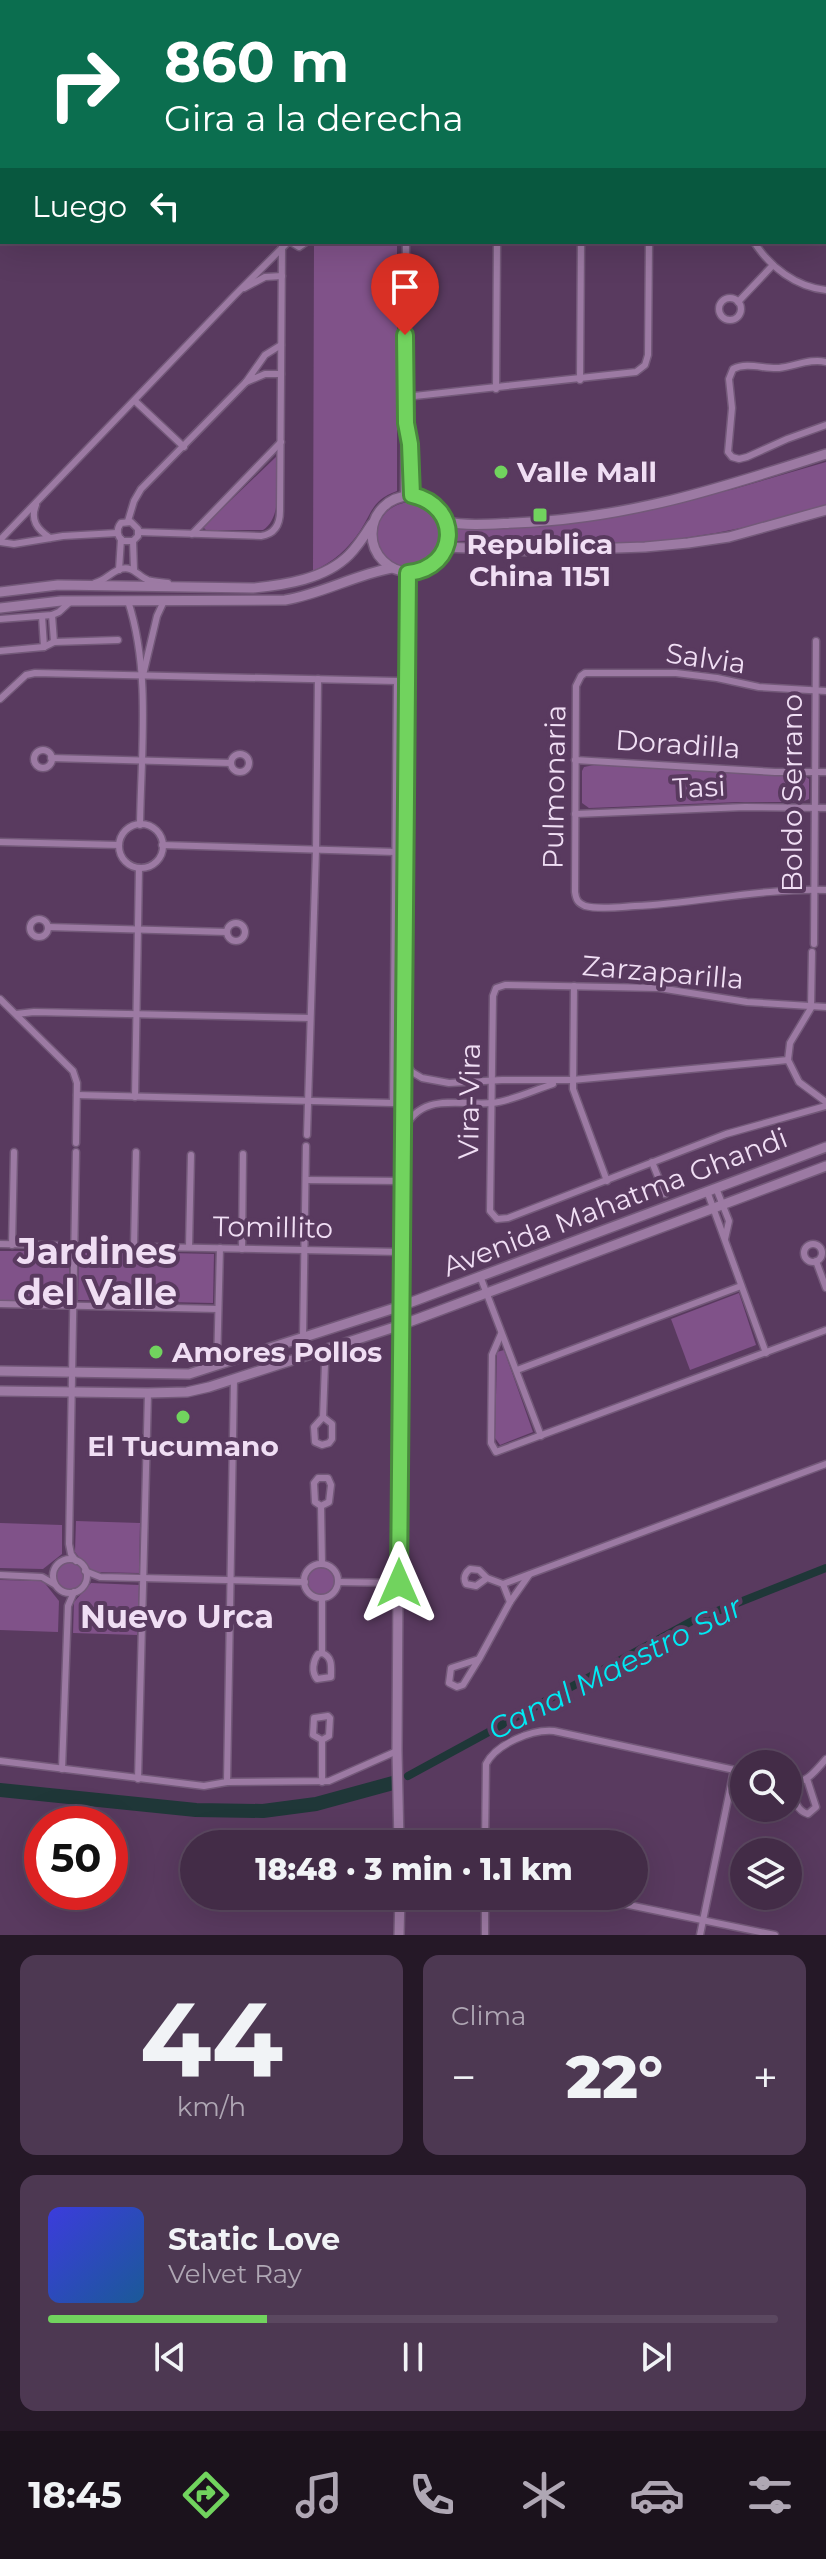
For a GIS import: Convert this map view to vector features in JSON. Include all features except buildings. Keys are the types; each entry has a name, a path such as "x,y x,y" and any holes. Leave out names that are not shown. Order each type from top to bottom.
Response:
{"main road":[{"path":"446,522 535,522 627,511 690,497 826,454"},
{"path":"0,592 31,587 86,585 253,588 275,585 321,573 346,558 384,505 408,495 433,503 446,522 446,547 427,569 408,573 392,568 377,554 371,535 372,524"},
{"path":"446,547 530,551 688,543 740,534 826,510"},
{"path":"0,608 71,601 285,600 309,595 356,576 392,568"},
{"path":"399,1830 400,1252 408,573"},
{"name":"Avenida Mahatma Ghandi","path":"0,1371 182,1376 401,1306 826,1147"},
{"name":"Avenida Mahatma Ghandi","path":"0,1391 187,1392 401,1325 826,1166"},
{"path":"399,1935 400,1910"}],"street":[{"path":"138,532 261,536 274,531 280,517 282,276 287,244"},
{"path":"0,541 287,244"},
{"path":"406,244 405,397 410,444 408,495"},
{"path":"496,389 497,244"},
{"path":"580,380 581,244"},
{"path":"405,397 633,373 645,365 648,355 649,244"},
{"path":"756,244 773,265 803,285 826,290"},
{"path":"738,302 773,265"},
{"path":"235,295 255,281 282,276"},
{"path":"119,570 119,526 128,521 141,489 246,382 265,355 281,345"},
{"path":"826,362 817,360 775,368 740,366 733,369 729,379 732,415 728,452 732,457 742,459 826,425"},
{"path":"246,382 265,374 281,374"},
{"path":"135,401 184,447"},
{"path":"406,423 403,444 408,495"},
{"path":"192,534 281,442"},
{"path":"38,500 33,518 38,528 50,538"},
{"path":"128,521 134,523 138,532"},
{"path":"134,570 133,541 138,532"},
{"path":"0,541 14,544 50,538 119,536 127,542 133,541"},
{"path":"86,585 107,580 119,570 134,570 148,580 195,587"},
{"path":"0,619 52,615 71,601"},
{"path":"128,601 143,675"},
{"path":"140,825 143,675 157,616 164,601"},
{"path":"52,615 54,642"},
{"path":"42,616 44,647"},
{"path":"0,651 44,647 54,642 118,640"},
{"name":"Boldo Serrano","path":"814,944 816,641"},
{"name":"Salvia","path":"581,676 591,672 665,673 717,678 759,687 826,691"},
{"path":"0,699 31,673 397,681 393,1103 77,1095"},
{"name":"Pulmonaria","path":"581,676 576,686 576,900 588,906 641,906 758,892 814,889"},
{"path":"307,1135 318,679"},
{"path":"51,758 231,763"},
{"name":"Doradilla","path":"575,760 826,772"},
{"name":"Tasi","path":"575,814 745,807 826,808"},
{"path":"140,825 147,825 158,833 162,852 155,863 139,868 124,860 119,845 127,829 140,825"},
{"path":"0,842 119,845"},
{"path":"162,845 396,852"},
{"path":"135,1097 139,868"},
{"path":"814,889 826,890"},
{"path":"48,927 227,932"},
{"path":"812,952 811,1008 790,1043 788,1060 799,1082 826,1104"},
{"name":"Zarzaparilla","path":"496,988 505,985 670,989 734,1001 826,1007"},
{"path":"574,986 572,1080 607,1181 738,1130 826,1104"},
{"name":"Vira-Vira","path":"496,988 493,996 490,1103 489,1205 493,1215 502,1220 607,1181"},
{"path":"0,999 73,1071 77,1083 76,1143"},
{"path":"16,1014 310,1018"},
{"path":"402,1060 422,1078 449,1083 560,1081 788,1060"},
{"path":"402,1134 408,1120 430,1104 490,1103 560,1081"},
{"path":"449,1083 449,1103"},
{"path":"303,1337 306,1146"},
{"path":"12,1245 14,1152"},
{"path":"76,1152 71,1554 85,1571 100,1577 305,1582"},
{"path":"134,1246 136,1152"},
{"path":"242,1249 243,1154"},
{"path":"189,1247 191,1155"},
{"path":"652,1162 665,1194"},
{"path":"306,1180 401,1181"},
{"path":"712,1190 725,1239 766,1353"},
{"name":"Tomillito","path":"0,1244 400,1252"},
{"path":"217,1366 220,1248"},
{"path":"816,1261 826,1288"},
{"path":"480,1276 541,1436"},
{"path":"517,1370 741,1286"},
{"path":"0,1304 218,1309"},
{"path":"501,1334 492,1355 492,1447 496,1452 826,1330"},
{"path":"322,1351 325,1364 323,1417 314,1427 315,1442 322,1445 332,1439 332,1424 323,1417"},
{"path":"227,1782 234,1379"},
{"path":"138,1779 148,1393"},
{"path":"487,1578 503,1584 826,1464"},
{"path":"318,1478 328,1478 331,1485 329,1502 321,1506 315,1502 314,1483 318,1478"},
{"path":"321,1506 322,1564"},
{"path":"68,1606 53,1576 69,1544"},
{"path":"35,1576 48,1573 59,1564 76,1561"},
{"path":"322,1564 335,1572 338,1582 331,1595 322,1598 312,1595 305,1582 308,1571 322,1564"},
{"path":"84,1584 85,1571"},
{"path":"0,1575 35,1576 47,1579 66,1593 74,1592"},
{"path":"479,1659 451,1668 449,1683 457,1687 463,1685 479,1659 510,1602 529,1575"},
{"path":"62,1769 68,1606 74,1592 100,1577"},
{"path":"338,1582 399,1583"},
{"path":"503,1584 510,1602"},
{"path":"322,1598 322,1653"},
{"path":"485,1830 486,1764 493,1755 532,1732 554,1731 730,1769"},
{"path":"322,1740 322,1782"},
{"path":"0,1761 204,1786 227,1782 322,1782 336,1779 397,1751"},
{"path":"802,1781 826,1759"},
{"path":"802,1811 808,1814 816,1807 807,1779"},
{"path":"700,1935 730,1789"},
{"path":"648,1908 775,1935"},
{"path":"485,1910 485,1935"}],"shaded area":[{"path":"314,244 397,244 397,491 378,502 345,549 313,571"},
{"path":"278,455 276,507 274,516 263,530 206,530 203,527"},
{"path":"826,462 826,506 732,530 669,540 573,546 457,541 452,534 458,528 650,509"},
{"path":"411,502 430,508 440,518 446,537 440,556 430,566 411,572 392,566 382,556 376,537 382,518 392,508"},
{"path":"594,765 806,777 809,779 809,799 802,802 589,808 582,803 582,771 584,767"},
{"path":"0,1251 69,1251 69,1301 0,1300"},
{"path":"79,1251 214,1254 213,1303 78,1300"},
{"path":"739,1293 756,1345 690,1370 671,1319"},
{"path":"504,1350 533,1432 500,1445 495,1438 497,1352"},
{"path":"76,1521 140,1523 139,1573 91,1572 75,1552"},
{"path":"0,1523 62,1525 62,1554 43,1569 0,1568"},
{"path":"70,1560 81,1565 86,1576 81,1587 70,1592 59,1587 54,1576 59,1565"},
{"path":"321,1564 333,1569 338,1581 333,1593 321,1598 309,1593 304,1581 309,1569"},
{"path":"0,1580 43,1581 59,1601 58,1632 0,1630"},
{"path":"91,1583 139,1585 137,1635 73,1633 74,1602"}],"waterway":[{"name":"Canal Maestro Sur","path":"408,1776 692,1621 826,1568"},
{"name":"Canal Maestro Sur","path":"0,1790 196,1810 263,1811 316,1804 393,1783"}],"place":[{"name":"Valle Mall","path":"501,472"},
{"name":"Republica China 1151","path":"540,515"},
{"name":"Amores Pollos","path":"156,1352"},
{"name":"El Tucumano","path":"183,1417"}],"district":[{"name":"Jardines del Valle","path":"97,1272"},
{"name":"Nuevo Urca","path":"177,1616"}],"route":[{"path":"399,1583 408,573 427,569 435,563 442,556 448,535 446,522 433,503 412,495 406,423 405,335"}]}
